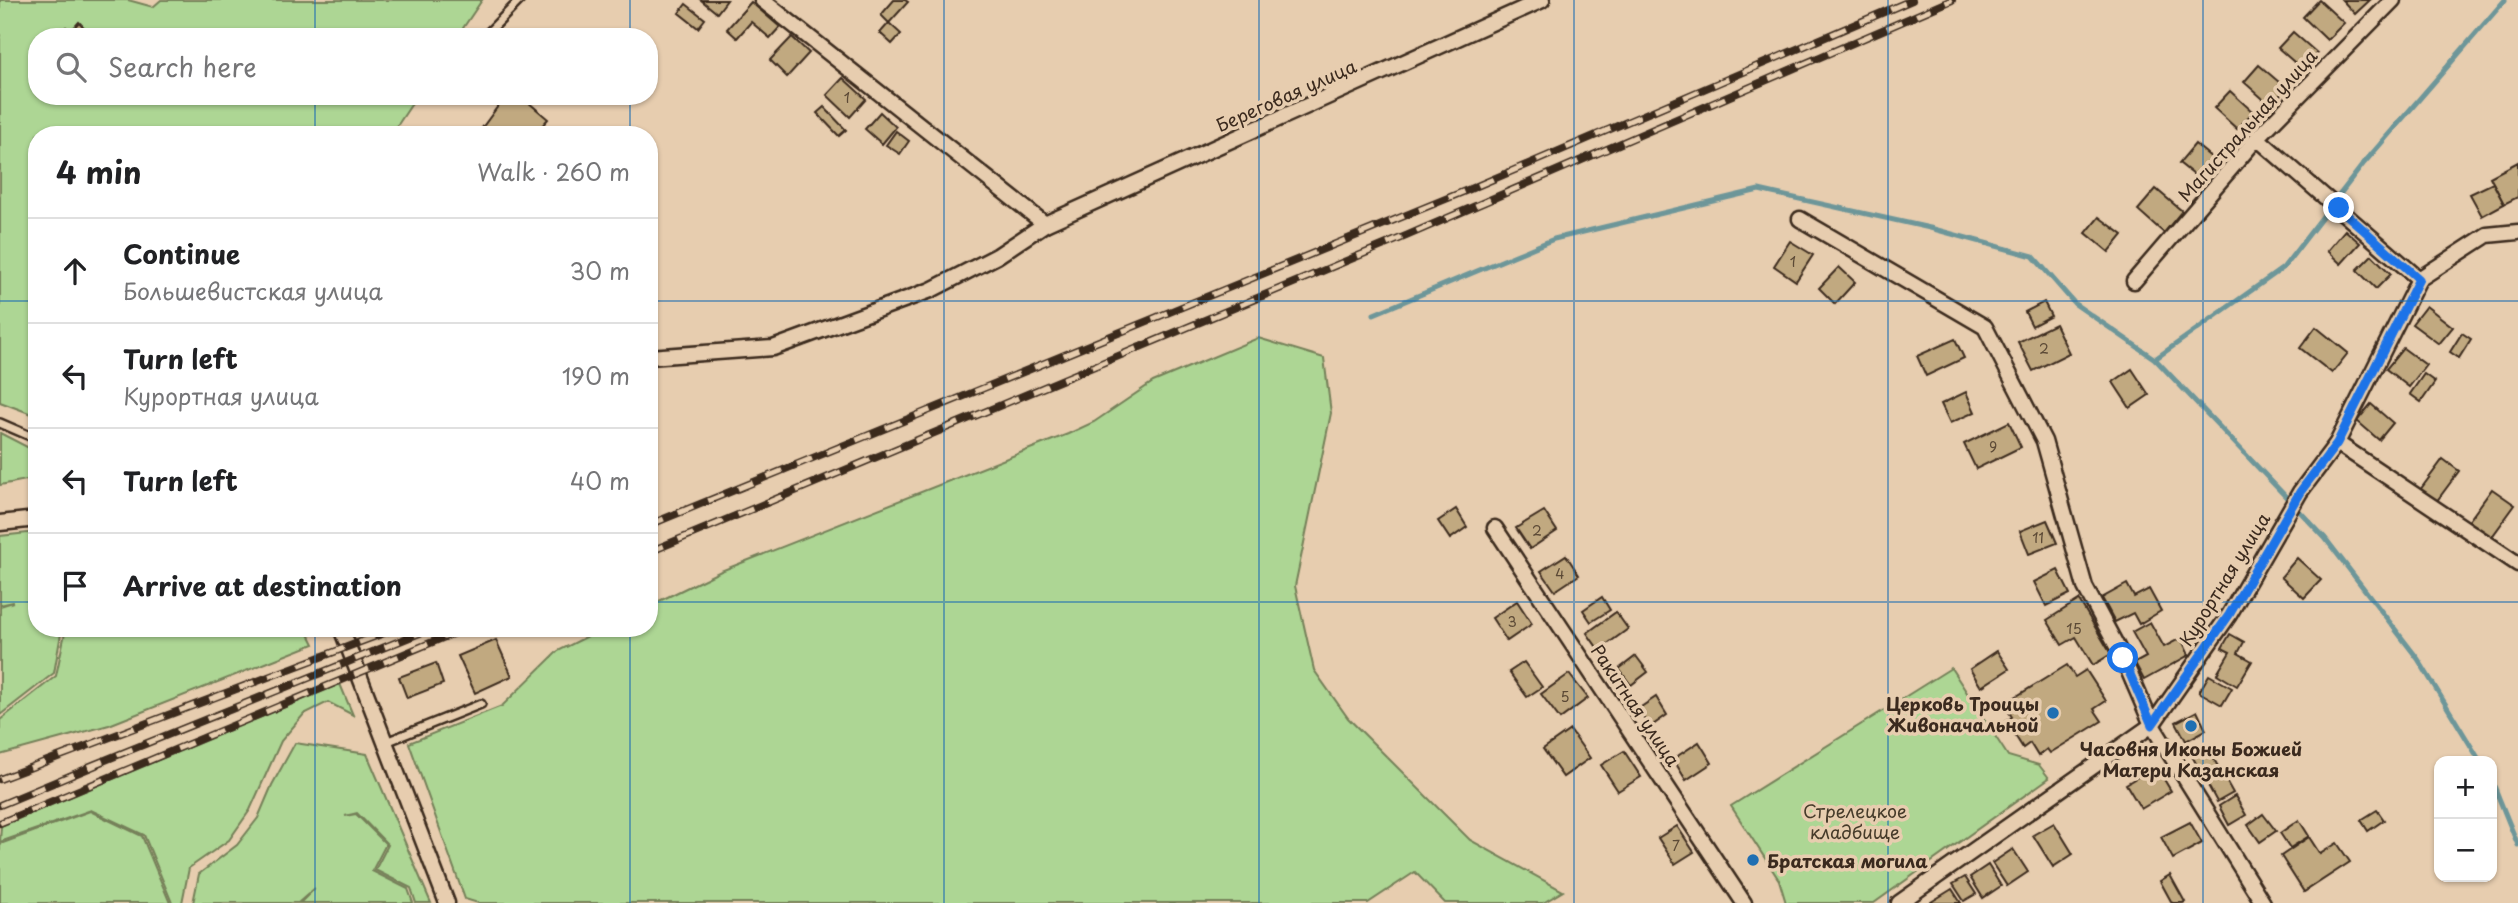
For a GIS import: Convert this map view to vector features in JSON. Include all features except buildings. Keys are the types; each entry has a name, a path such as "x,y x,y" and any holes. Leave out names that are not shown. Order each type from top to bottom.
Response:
{"street":[{"path":"762,0 1045,224"},
{"name":"Береговая улица","path":"658,356 773,348 931,290 997,256 1045,224 1542,0"},
{"name":"Магистральная улица","path":"2134,281 2257,138 2393,0"},
{"path":"2257,138 2419,279"},
{"path":"1800,219 1985,327 2044,441 2085,587 2123,658 2152,725 2263,903"},
{"name":"Курортная улица","path":"1899,903 2152,725 2229,615 2300,492 2337,443 2419,279 2487,234 2518,232"},
{"path":"2337,443 2518,564"},
{"path":"0,523 28,520"},
{"name":"Ракитная улица","path":"1495,528 1744,903"},
{"path":"345,637 447,903"}],"lane":[{"path":"493,28 520,0"},
{"path":"0,423 28,435"},
{"path":"386,742 481,704"}],"green space":[{"path":"0,0 128,0 153,7 161,0 482,0 463,28 28,28 28,105 411,105 397,126 28,126 28,413 0,402"},
{"path":"1258,338 1324,358 1331,413 1295,586 1314,670 1348,718 1470,840 1563,891 1543,903 1445,903 1415,872 1368,903 478,903 465,899 409,743 502,706 558,651 586,637 658,637 658,602 721,571 1068,434 1094,422 1153,382"},
{"path":"0,433 28,447 28,480 0,485"},
{"path":"28,533 28,637 60,637 54,673 0,715 0,606 13,602 0,605 0,536"},
{"path":"64,637 310,637 314,644 109,725 0,755 0,720 56,676"},
{"name":"Стрелецкое кладбище","path":"1951,668 2008,756 2039,765 2049,778 1874,903 1786,903 1779,880 1731,806"},
{"path":"340,684 353,715 328,702 304,714 281,741 250,810 229,840 189,868 182,903 172,903 144,835 91,810 0,842 1,826"},
{"path":"295,743 367,754 431,903 416,903 411,888 375,870 388,845 357,813 345,816 356,814 386,844 372,871 408,889 413,903 300,903 315,888 298,903 193,903 199,874 237,845 258,818"},
{"path":"90,811 142,836 170,903 0,903 0,844"}],"waterway":[{"path":"2155,359 2283,268 2364,163 2505,0"},
{"path":"1374,314 1554,239 1759,190 1930,228 2033,256 2075,304 2155,359 2325,538 2418,659 2477,756"},
{"path":"2497,793 2518,845"}],"railway":[{"path":"658,521 1470,189 1912,0"},
{"path":"658,548 1406,236 1952,0"},
{"path":"0,779 373,637"},
{"path":"88,767 410,637"},
{"path":"0,823 444,637"},
{"path":"0,805 96,765"}],"place":[{"name":"Церковь Троицы Живоначальной","path":"2053,713"},
{"name":"Часовня Иконы Божией Матери Казанская","path":"2191,726"},
{"name":"Братская могила","path":"1753,860"}],"route":[{"path":"2123,658 2152,725 2229,615 2300,492 2337,443 2419,279 2339,208"}]}
